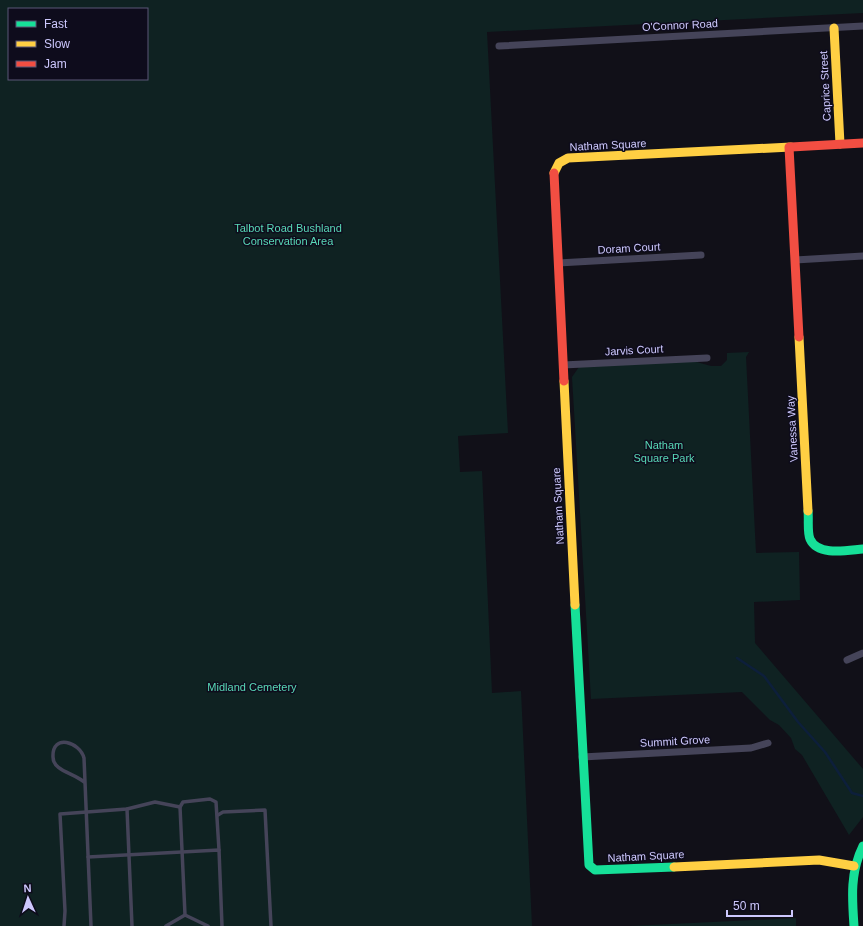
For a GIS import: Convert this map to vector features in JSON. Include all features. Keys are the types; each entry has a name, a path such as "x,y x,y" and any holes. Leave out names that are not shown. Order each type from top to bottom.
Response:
{"street":[{"name":"O'Connor Road","path":"499,46 863,26"},
{"name":"Caprice Street","path":"834,28 840,144"},
{"name":"Natham Square","path":"854,866 819,860 595,870 591,868 588,859 582,757 553,172 558,162 562,160 863,143"},
{"name":"Vanessa Way","path":"789,147 810,539 816,547 822,550 863,549"},
{"name":"Doram Court","path":"558,263 702,256"},
{"path":"795,260 863,256"},
{"name":"Jarvis Court","path":"563,365 707,358"},
{"path":"847,660 863,654"},
{"name":"Summit Grove","path":"582,757 751,748 768,743"},
{"path":"854,926 852,882 854,866 863,846"}],"lane":[{"path":"84,782 76,775 57,767 53,763 53,751 55,746 60,742 68,742 82,752 85,768 84,782 91,926"},
{"path":"185,915 180,807 183,802 210,799 216,802 218,815 222,926"},
{"path":"64,926 65,911 60,814 127,809 155,802 180,807"},
{"path":"127,809 132,926"},
{"path":"218,815 224,812 265,810 271,926"},
{"path":"88,857 219,850"},
{"path":"166,926 185,915"},
{"path":"185,915 208,926"}],"green space":[{"path":"0,0 863,0 863,13 487,32 508,433 458,436 460,472 482,471 492,693 521,691 532,926 0,926"},
{"name":"Natham Square Park","path":"749,352 746,357 756,553 799,552 800,600 754,602 755,643 863,769 863,817 849,835 802,755 795,749 791,738 779,725 770,720 742,692 591,699 572,377 579,367 693,361 711,366 721,366 727,360 727,353"},
{"path":"796,918 796,926 630,926"}],"waterway":[{"path":"737,658 764,676 798,722 825,752 852,793 863,796"}],"traffic: fast":[{"path":"808,511 809,536 814,545 834,551 863,549"},
{"path":"575,605 589,865 595,870 674,867"},
{"path":"854,926 854,875 863,846"}],"traffic: slow":[{"path":"834,28 840,144"},
{"path":"554,173 559,163 568,158 791,147"},
{"path":"799,337 808,511"},
{"path":"564,381 575,605"},
{"path":"674,867 819,860 854,866"}],"traffic: jam":[{"path":"791,147 863,143"},
{"path":"789,147 799,337"},
{"path":"554,173 564,381"}],"park label":[{"name":"Talbot Road Bushland Conservation Area","path":"288,234"},
{"name":"Midland Cemetery","path":"252,687"}]}
